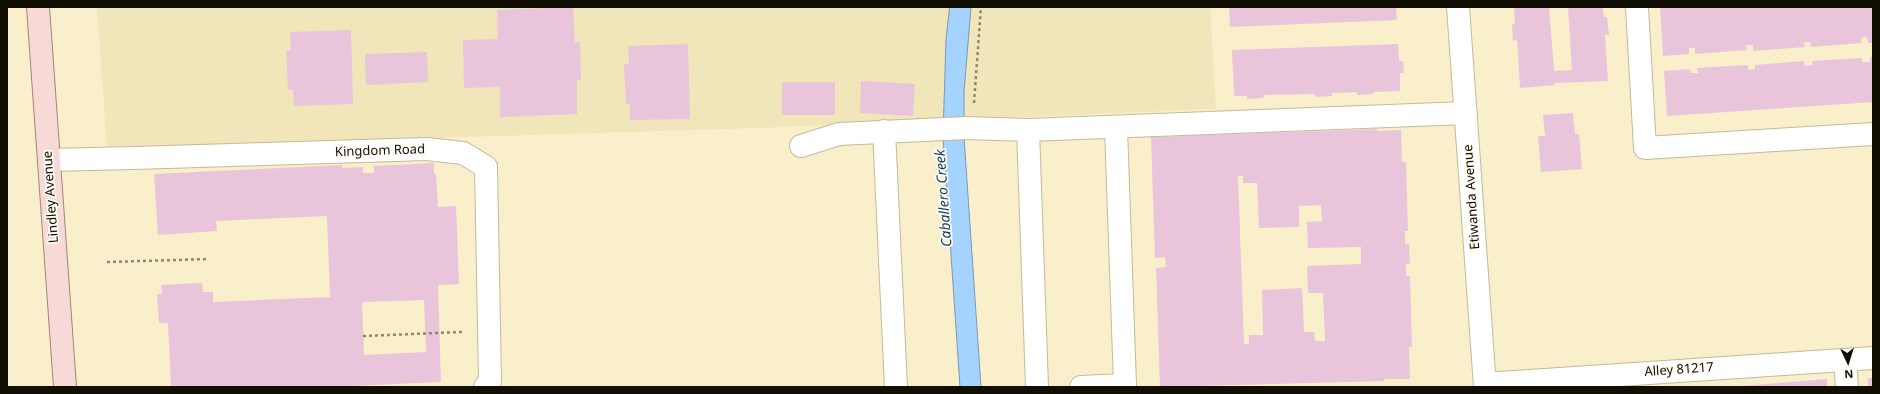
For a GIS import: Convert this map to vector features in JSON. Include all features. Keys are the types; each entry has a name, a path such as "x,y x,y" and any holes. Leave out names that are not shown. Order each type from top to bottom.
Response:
{"main road":[{"name":"Lindley Avenue","path":"38,7 65,387"}],"street":[{"name":"Etiwanda Avenue","path":"1458,7 1485,385"},
{"path":"1637,7 1645,148 1873,134"},
{"path":"801,146 839,134 940,129 970,120 1028,130 1116,128 1466,113"},
{"path":"1081,387 1125,385 1116,128"},
{"path":"1028,130 1038,387"},
{"path":"884,131 896,387"},
{"name":"Kingdom Road","path":"49,160 427,148 463,153 486,167 489,331 487,384"},
{"name":"Alley 81217","path":"1485,385 1873,358"},
{"path":"1845,360 1847,387"}],"path":[{"path":"970,120 981,7"},
{"path":"107,262 209,258"},
{"path":"363,336 489,331"}],"shaded area":[{"path":"97,7 1210,7 1216,109 758,128 107,148"}],"water":[{"path":"950,7 971,7 964,92 964,137 981,387 960,387 943,137 946,40"}],"building":[{"path":"573,7 575,42 580,42 581,80 577,80 577,114 500,117 500,87 464,88 463,40 498,39 497,10"},
{"path":"1229,7 1396,7 1397,20 1230,27"},
{"path":"1514,7 1549,7 1554,71 1572,70 1568,7 1603,7 1604,17 1607,17 1609,35 1605,35 1608,81 1554,83 1555,85 1520,88 1517,40 1513,41 1512,24 1515,24"},
{"path":"1660,7 1873,7 1873,43 1868,43 1867,37 1861,38 1861,43 1811,47 1810,42 1804,42 1805,47 1753,51 1753,45 1746,45 1747,50 1695,54 1695,48 1689,48 1689,54 1663,56"},
{"path":"351,30 353,104 294,106 293,90 288,90 286,51 291,50 290,32"},
{"path":"688,44 690,119 630,120 630,104 626,104 624,64 629,64 628,46"},
{"path":"1398,44 1399,61 1403,61 1404,73 1400,73 1400,91 1373,92 1373,94 1357,95 1357,92 1332,93 1332,96 1316,97 1315,94 1264,95 1263,98 1247,99 1247,96 1234,96 1232,50"},
{"path":"427,52 428,82 366,85 365,54"},
{"path":"1870,57 1873,57 1873,102 1667,116 1664,71 1690,69 1691,73 1698,73 1697,68 1748,65 1748,70 1755,69 1755,65 1804,61 1805,66 1813,65 1812,61 1862,58 1862,62 1870,62"},
{"path":"861,81 915,84 913,116 860,113"},
{"path":"782,82 835,82 835,115 782,115"},
{"path":"1573,113 1575,134 1579,134 1582,169 1541,172 1538,136 1545,136 1543,115"},
{"path":"1377,129 1377,131 1401,130 1402,162 1406,162 1408,231 1405,231 1405,244 1409,244 1410,264 1406,264 1406,276 1410,276 1412,347 1409,347 1410,379 1160,387 1156,268 1166,267 1165,257 1155,258 1151,137 1191,136 1191,130 1206,130 1207,135","holes":["1238,176 1243,176 1243,183 1257,183 1259,228 1299,227 1299,206 1321,205 1322,221 1307,222 1308,248 1361,247 1361,264 1307,266 1308,293 1323,293 1325,341 1315,341 1314,332 1304,332 1302,288 1262,290 1263,335 1249,335 1249,344 1244,344"]},
{"path":"434,163 438,207 456,206 459,284 438,285 441,382 330,387 171,387 168,323 159,323 157,294 162,294 161,285 202,283 203,292 213,292 213,302 330,297 327,216 216,221 217,231 158,235 154,174 342,165 342,168 363,167 363,173 374,173 374,166","holes":["424,300 426,352 364,355 362,302"]},
{"path":"1868,378 1873,378 1873,387 1868,387"},
{"path":"1827,379 1827,387 1743,387 1743,386"}],"water label":[{"name":"Caballero Creek","path":"944,198"}]}
